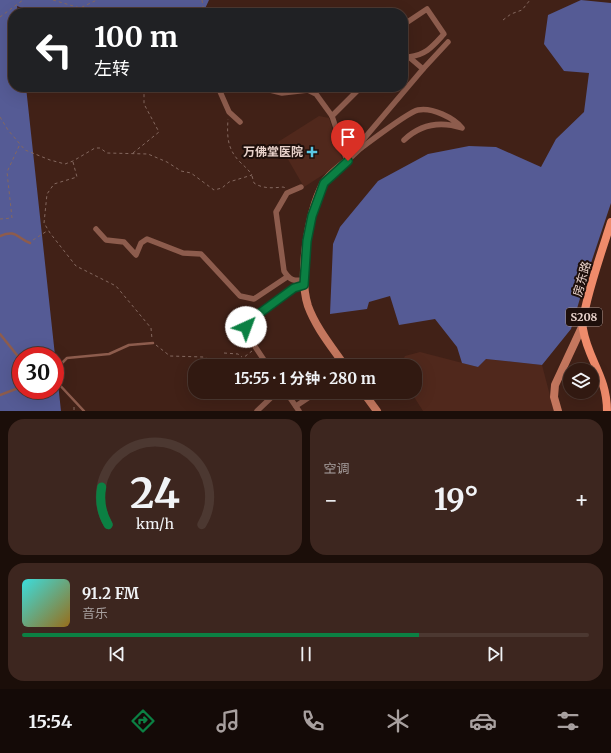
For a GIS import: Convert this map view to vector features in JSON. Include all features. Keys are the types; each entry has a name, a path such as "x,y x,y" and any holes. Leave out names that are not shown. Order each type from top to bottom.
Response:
{"main road":[{"name":"房东路","path":"607,411 607,396 603,382 582,327 585,310 611,222"}],"street":[{"path":"408,22 427,9 444,34 421,55 409,57"},
{"path":"408,87 448,42"},
{"path":"409,57 423,70"},
{"path":"220,92 229,112 240,122"},
{"path":"278,92 291,92"},
{"path":"312,92 316,94 332,116 348,161"},
{"path":"332,116 356,92"},
{"path":"361,148 362,140 404,92"},
{"path":"340,359 315,321 308,305 304,283 309,228 324,183 361,148 417,110 435,111 459,123 462,128 449,123 422,127 414,130 404,140"},
{"path":"301,187 287,193 276,212 283,266 287,277 293,281 304,283"},
{"path":"96,229 106,240 124,242 136,254 141,243 147,239 183,253 201,254 240,296 254,299 287,277"},
{"path":"263,359 245,331 249,321 294,288 304,283"},
{"path":"558,411 554,397 555,385 582,327"},
{"path":"257,411 270,399"},
{"path":"291,399 298,409 309,399"},
{"path":"368,399 377,411"}],"lane":[{"path":"0,236 11,233 18,234 24,241 30,243"},
{"path":"0,334 12,349"},
{"path":"64,361 67,358 109,354 129,345 153,343"},
{"path":"0,395 12,390"},
{"path":"64,390 84,411"}],"path":[{"path":"12,8 23,0"},
{"path":"53,0 80,8 97,0"},
{"path":"503,20 511,14 522,10 530,0"},
{"path":"133,154 159,132 144,104 144,92"},
{"path":"229,112 228,144 232,153 248,169 252,175 254,183 265,188 283,187 287,193"},
{"path":"0,117 25,150 65,164 73,161 94,148 100,148 107,153 148,154 167,162 181,171 191,173 214,190 222,188 229,182 252,175"},
{"path":"0,219 12,218 7,172 20,144"},
{"path":"73,161 77,177 54,184 47,194 44,222 48,230 76,266 116,286 151,328 153,343 170,356 203,357 208,359"},
{"path":"30,243 48,230"},
{"path":"224,353 238,354 243,358 256,348"}],"shaded area":[{"path":"0,0 209,0 205,8 22,8 17,6 17,8 8,8 8,92 27,92 54,347 12,347 12,399 60,399 61,411 0,411"},
{"path":"581,0 611,3 611,203 571,329 542,365 486,359 478,367 462,363 457,347 435,319 399,325 390,296 369,302 367,309 330,314 333,244 340,227 378,181 428,154 469,146 496,147 541,167 556,139 584,112 589,73 564,71 544,44 548,15"},
{"name":"万佛堂医院","path":"319,116 329,118 343,162 304,187 278,142"},
{"path":"420,352 478,367 486,359 542,365 554,411 423,411 415,399 422,399 422,359 404,359 405,356"}],"place":[{"name":"万佛堂医院","path":"312,152"}],"route":[{"path":"246,327 249,321 294,288 304,285 307,241 312,216 324,183 348,161"}]}
